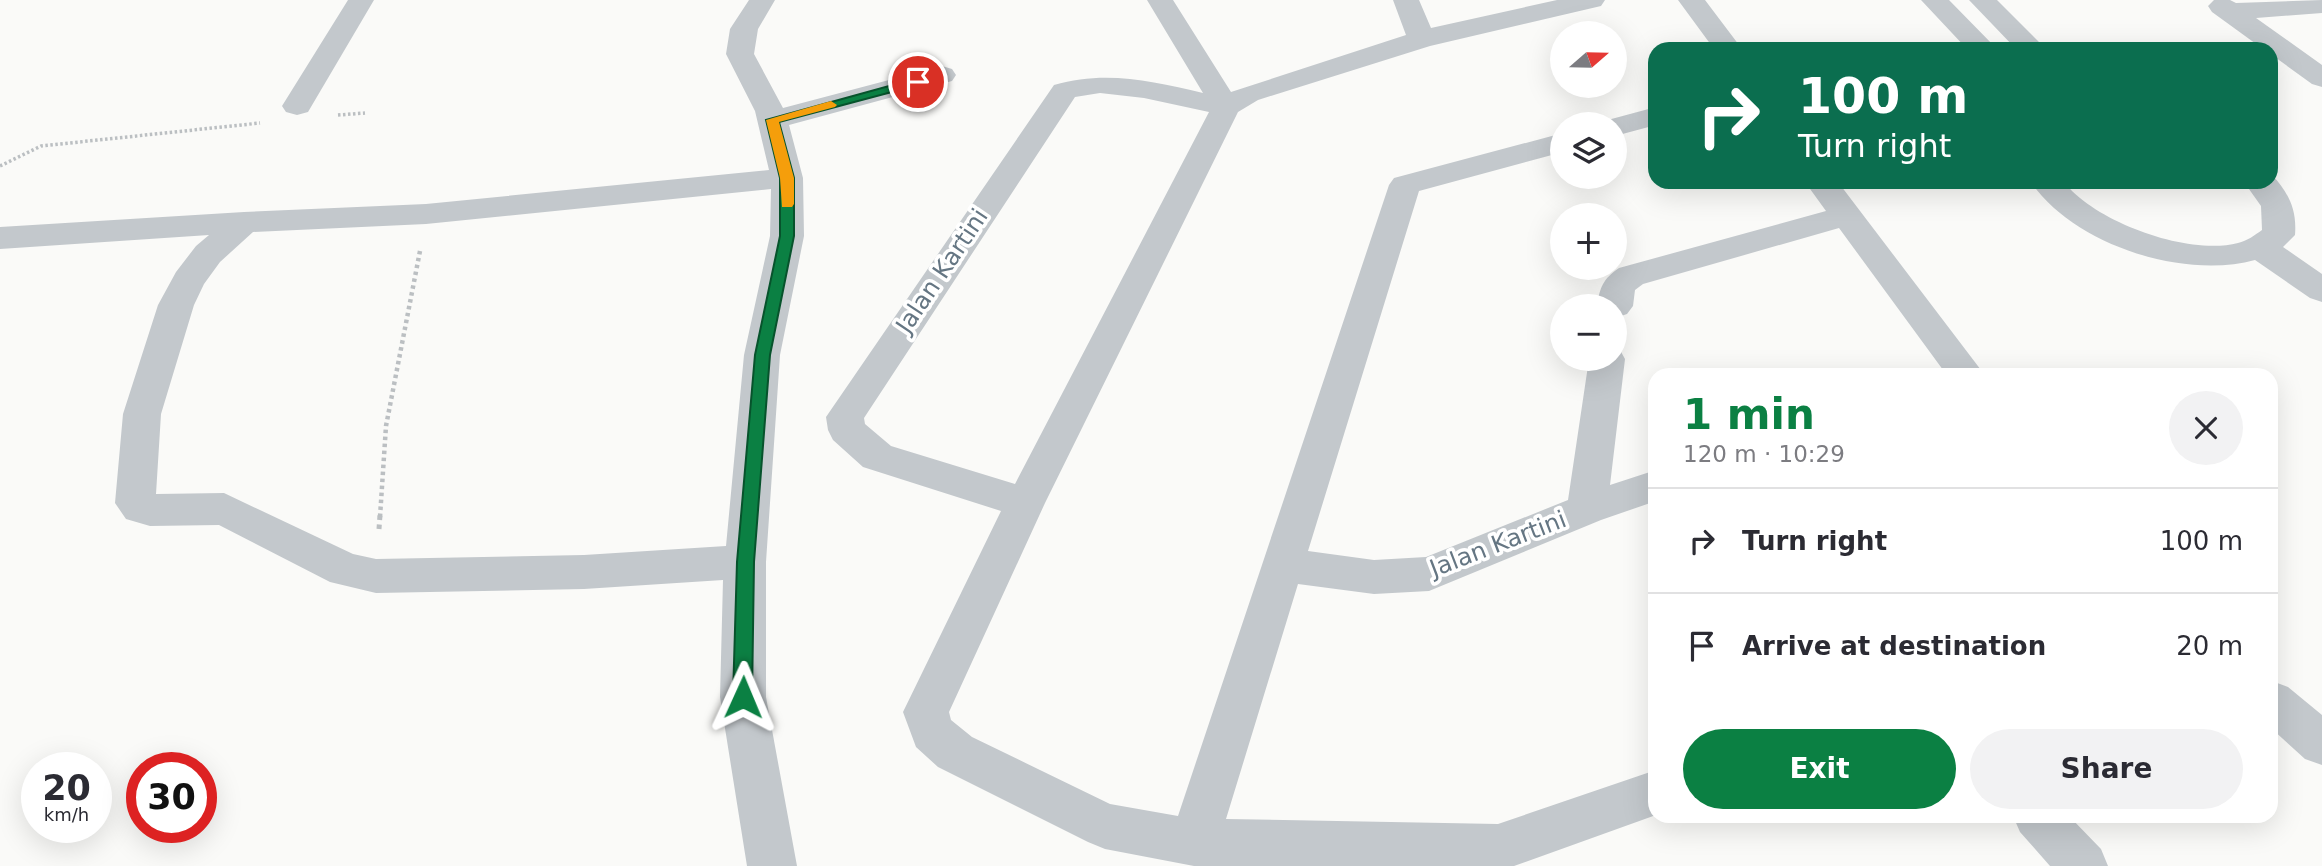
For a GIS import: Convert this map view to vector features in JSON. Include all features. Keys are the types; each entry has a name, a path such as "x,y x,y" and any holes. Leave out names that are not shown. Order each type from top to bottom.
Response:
{"street":[{"path":"297,106 361,0"},
{"path":"762,0 744,29 740,54 763,95 787,178 787,236 762,355 745,562 743,697 772,866"},
{"path":"1160,0 1226,107"},
{"path":"1406,0 1422,39"},
{"path":"1591,0 1422,39 1248,94 1226,107 1025,503 926,712 932,732 955,752 1105,826 1194,842 1498,848 1648,795"},
{"path":"1691,0 1723,42"},
{"path":"1934,0 1976,42"},
{"path":"1982,0 2025,42"},
{"path":"2222,6 2322,5"},
{"path":"2222,6 2272,42"},
{"path":"2278,46 2322,78"},
{"path":"772,120 942,75"},
{"name":"Jalan Kartini","path":"1025,503 877,457 847,430 845,418 1064,91 1080,85 1111,84 1226,107"},
{"path":"1627,124 1648,118"},
{"path":"1194,842 1405,185 1550,146"},
{"path":"0,239 244,222 426,214 787,178"},
{"path":"1826,189 1961,368"},
{"path":"2054,189 2074,210 2108,230 2149,245 2191,254 2229,255 2260,248 2278,234 2281,215 2268,189"},
{"path":"1617,294 1618,285 1631,276 1844,216"},
{"path":"244,222 208,254 188,279 176,304 142,414 135,503 140,508 224,509 345,570 376,576 584,572 745,562"},
{"path":"2260,248 2322,290"},
{"name":"Jalan Kartini","path":"1587,509 1605,371"},
{"name":"Jalan Kartini","path":"1283,565 1374,577 1429,574 1587,509 1648,488"},
{"path":"2278,706 2322,744"},
{"path":"2043,823 2083,866"}],"path":[{"path":"325,117 365,113"},
{"path":"0,166 41,146 271,122"},
{"path":"376,576 386,426 410,317 426,214"}],"slow traffic":[{"path":"787,204 787,178 772,120 831,105"}],"route":[{"path":"743,697 745,562 762,355 787,236 787,178 772,120 918,82"}]}
